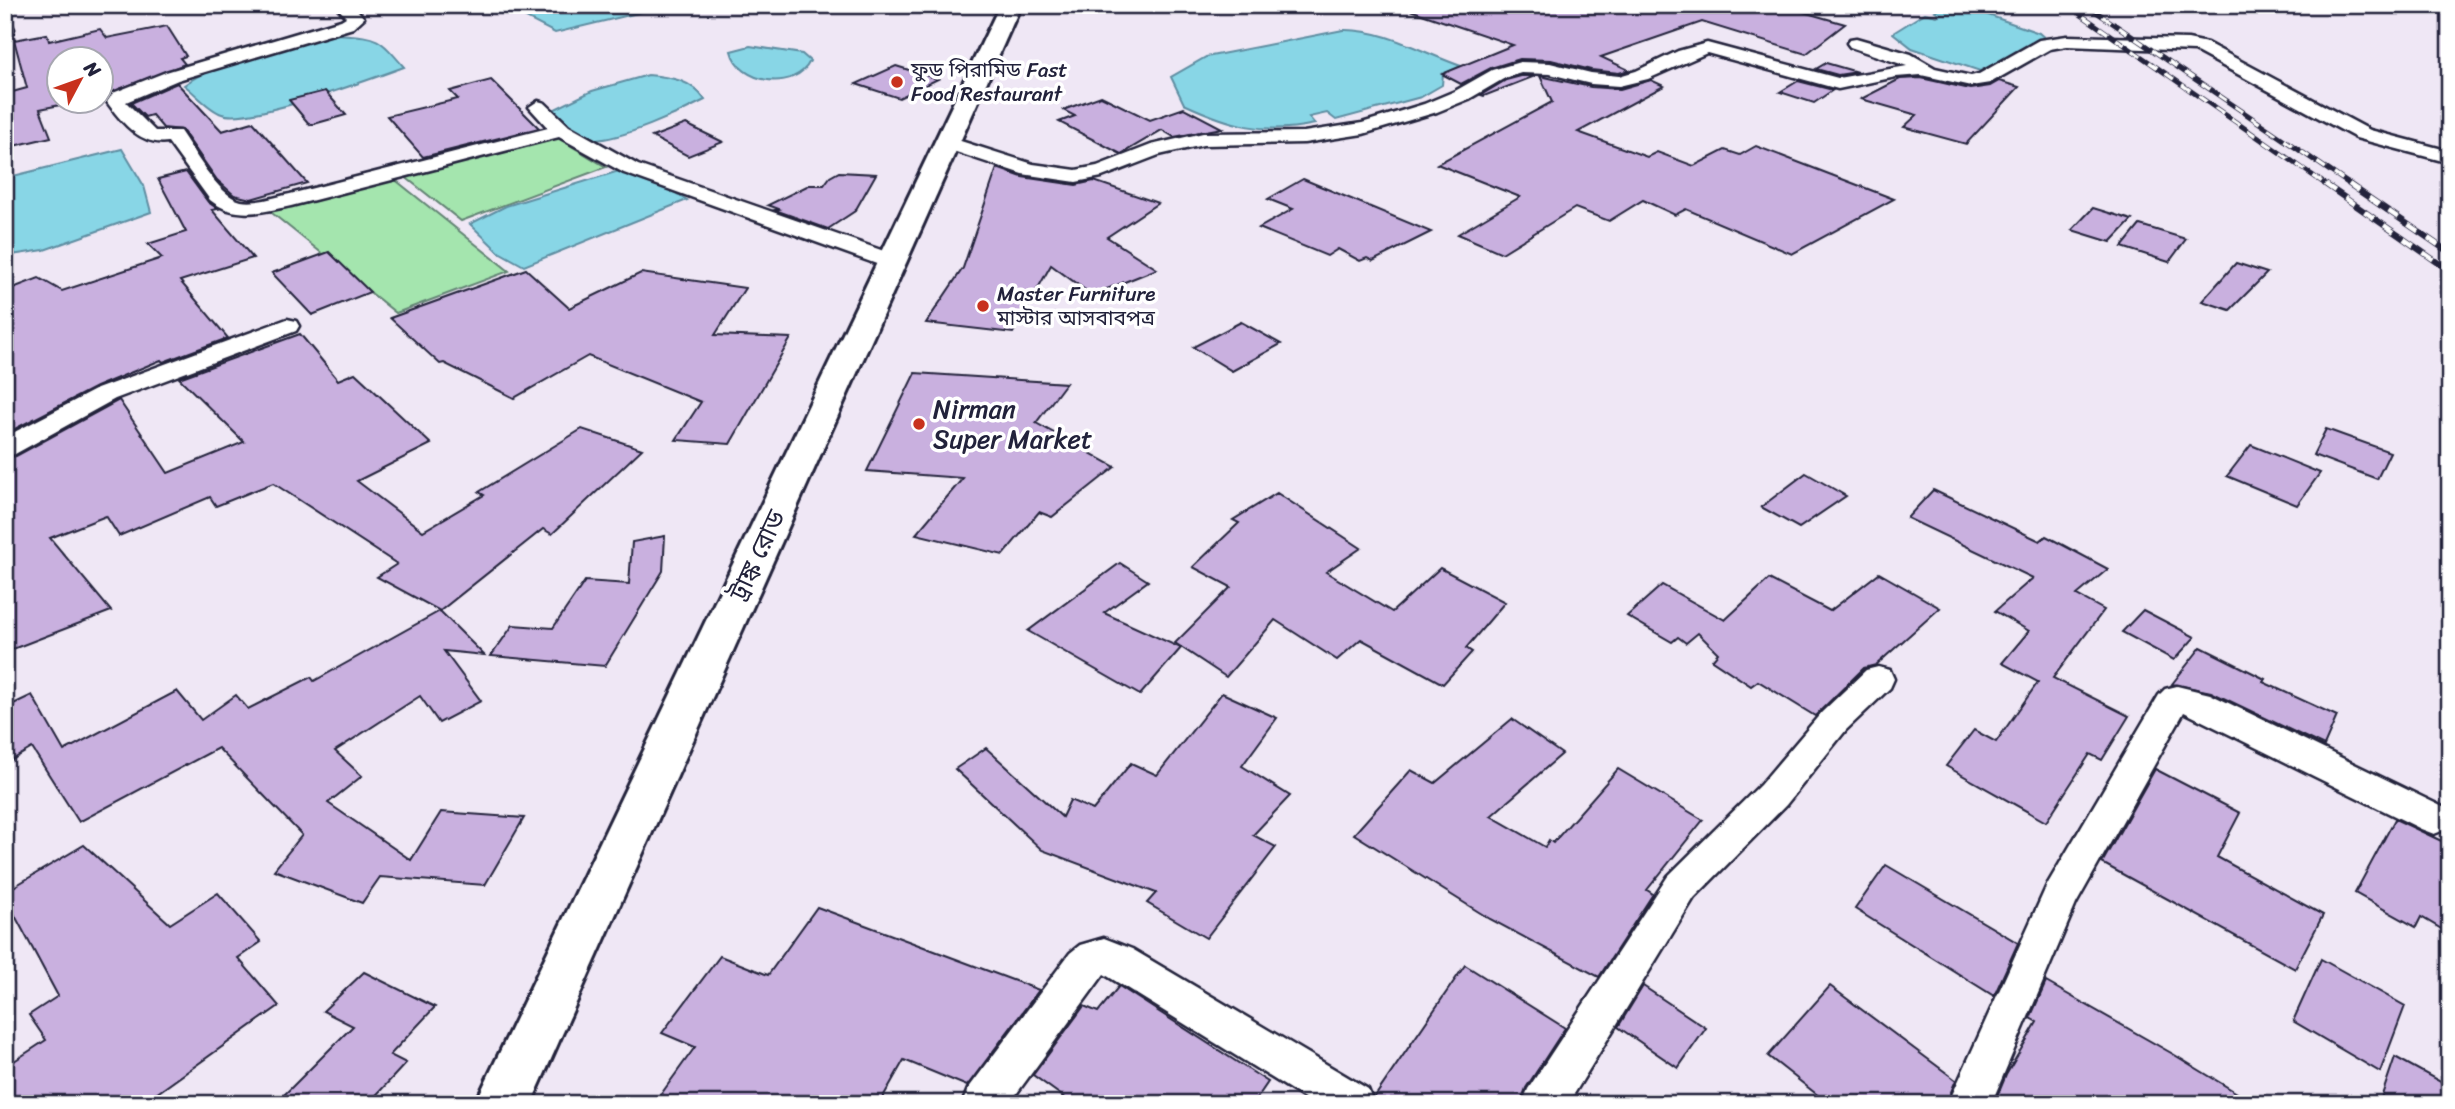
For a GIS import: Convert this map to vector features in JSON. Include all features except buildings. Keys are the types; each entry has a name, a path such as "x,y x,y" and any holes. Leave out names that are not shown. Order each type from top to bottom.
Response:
{"main road":[{"name":"ট্রাঙ্ক রোড","path":"503,1104 1011,5"}],"street":[{"path":"343,5 356,18 347,24 173,76 120,97 116,102 148,135 155,138 173,135 216,194 234,205 244,206 290,200 562,130"},
{"path":"948,143 1035,169 1076,176 1115,166 1154,150 1206,138 1238,136 1258,139 1331,135 1421,109 1461,95 1504,72 1525,68 1551,68 1618,81 1652,72 1694,50 1707,48 1838,84 1896,72 1932,73 1971,81 1984,79 2045,44 2067,41 2188,44 2217,54 2336,122 2363,134 2450,157"},
{"path":"1856,43 1922,64 1932,73"},
{"path":"538,107 562,130 631,169 893,262"},
{"path":"5,448 106,394 287,326"},
{"path":"1543,1104 1681,887 1773,795 1834,721 1878,680"},
{"path":"1969,1104 2060,897 2171,704 2177,698 2198,703 2434,819"},
{"path":"983,1104 1084,966 1094,957 1104,956 1118,961 1353,1104"}],"green space":[{"path":"558,138 606,167 461,221 404,176"},
{"path":"393,178 509,271 396,313 267,209"}],"water":[{"path":"553,5 671,5 555,33 526,18 552,9"},
{"path":"1942,6 1977,11 2039,33 2047,40 1980,71 1912,48 1893,33 1925,13 1937,16 1940,14 1935,11"},
{"path":"1343,30 1373,33 1461,66 1443,74 1442,85 1421,97 1336,120 1327,113 1309,117 1315,124 1279,129 1233,123 1184,104 1171,77 1206,57"},
{"path":"336,34 375,40 388,49 404,67 312,98 236,115 217,112 184,85 237,58 298,41"},
{"path":"750,46 802,54 810,61 803,71 792,77 768,80 756,77 736,62 731,51"},
{"path":"648,75 687,84 705,100 634,131 593,140 569,130 559,121 553,110 592,91"},
{"path":"122,149 144,186 151,212 44,250 5,256 5,178"},
{"path":"622,170 665,187 687,200 524,266 499,252 470,224 506,206"}],"railway":[{"path":"2067,5 2328,186"},
{"path":"2086,5 2352,186"},
{"path":"2325,184 2450,271"},
{"path":"2349,184 2450,253"}],"place":[{"name":"ফুড পিরামিড Fast Food Restaurant","path":"897,82"},
{"name":"Master Furniture মাস্টার আসবাবপত্র","path":"983,306"},
{"name":"Nirman Super Market","path":"919,424"}]}
